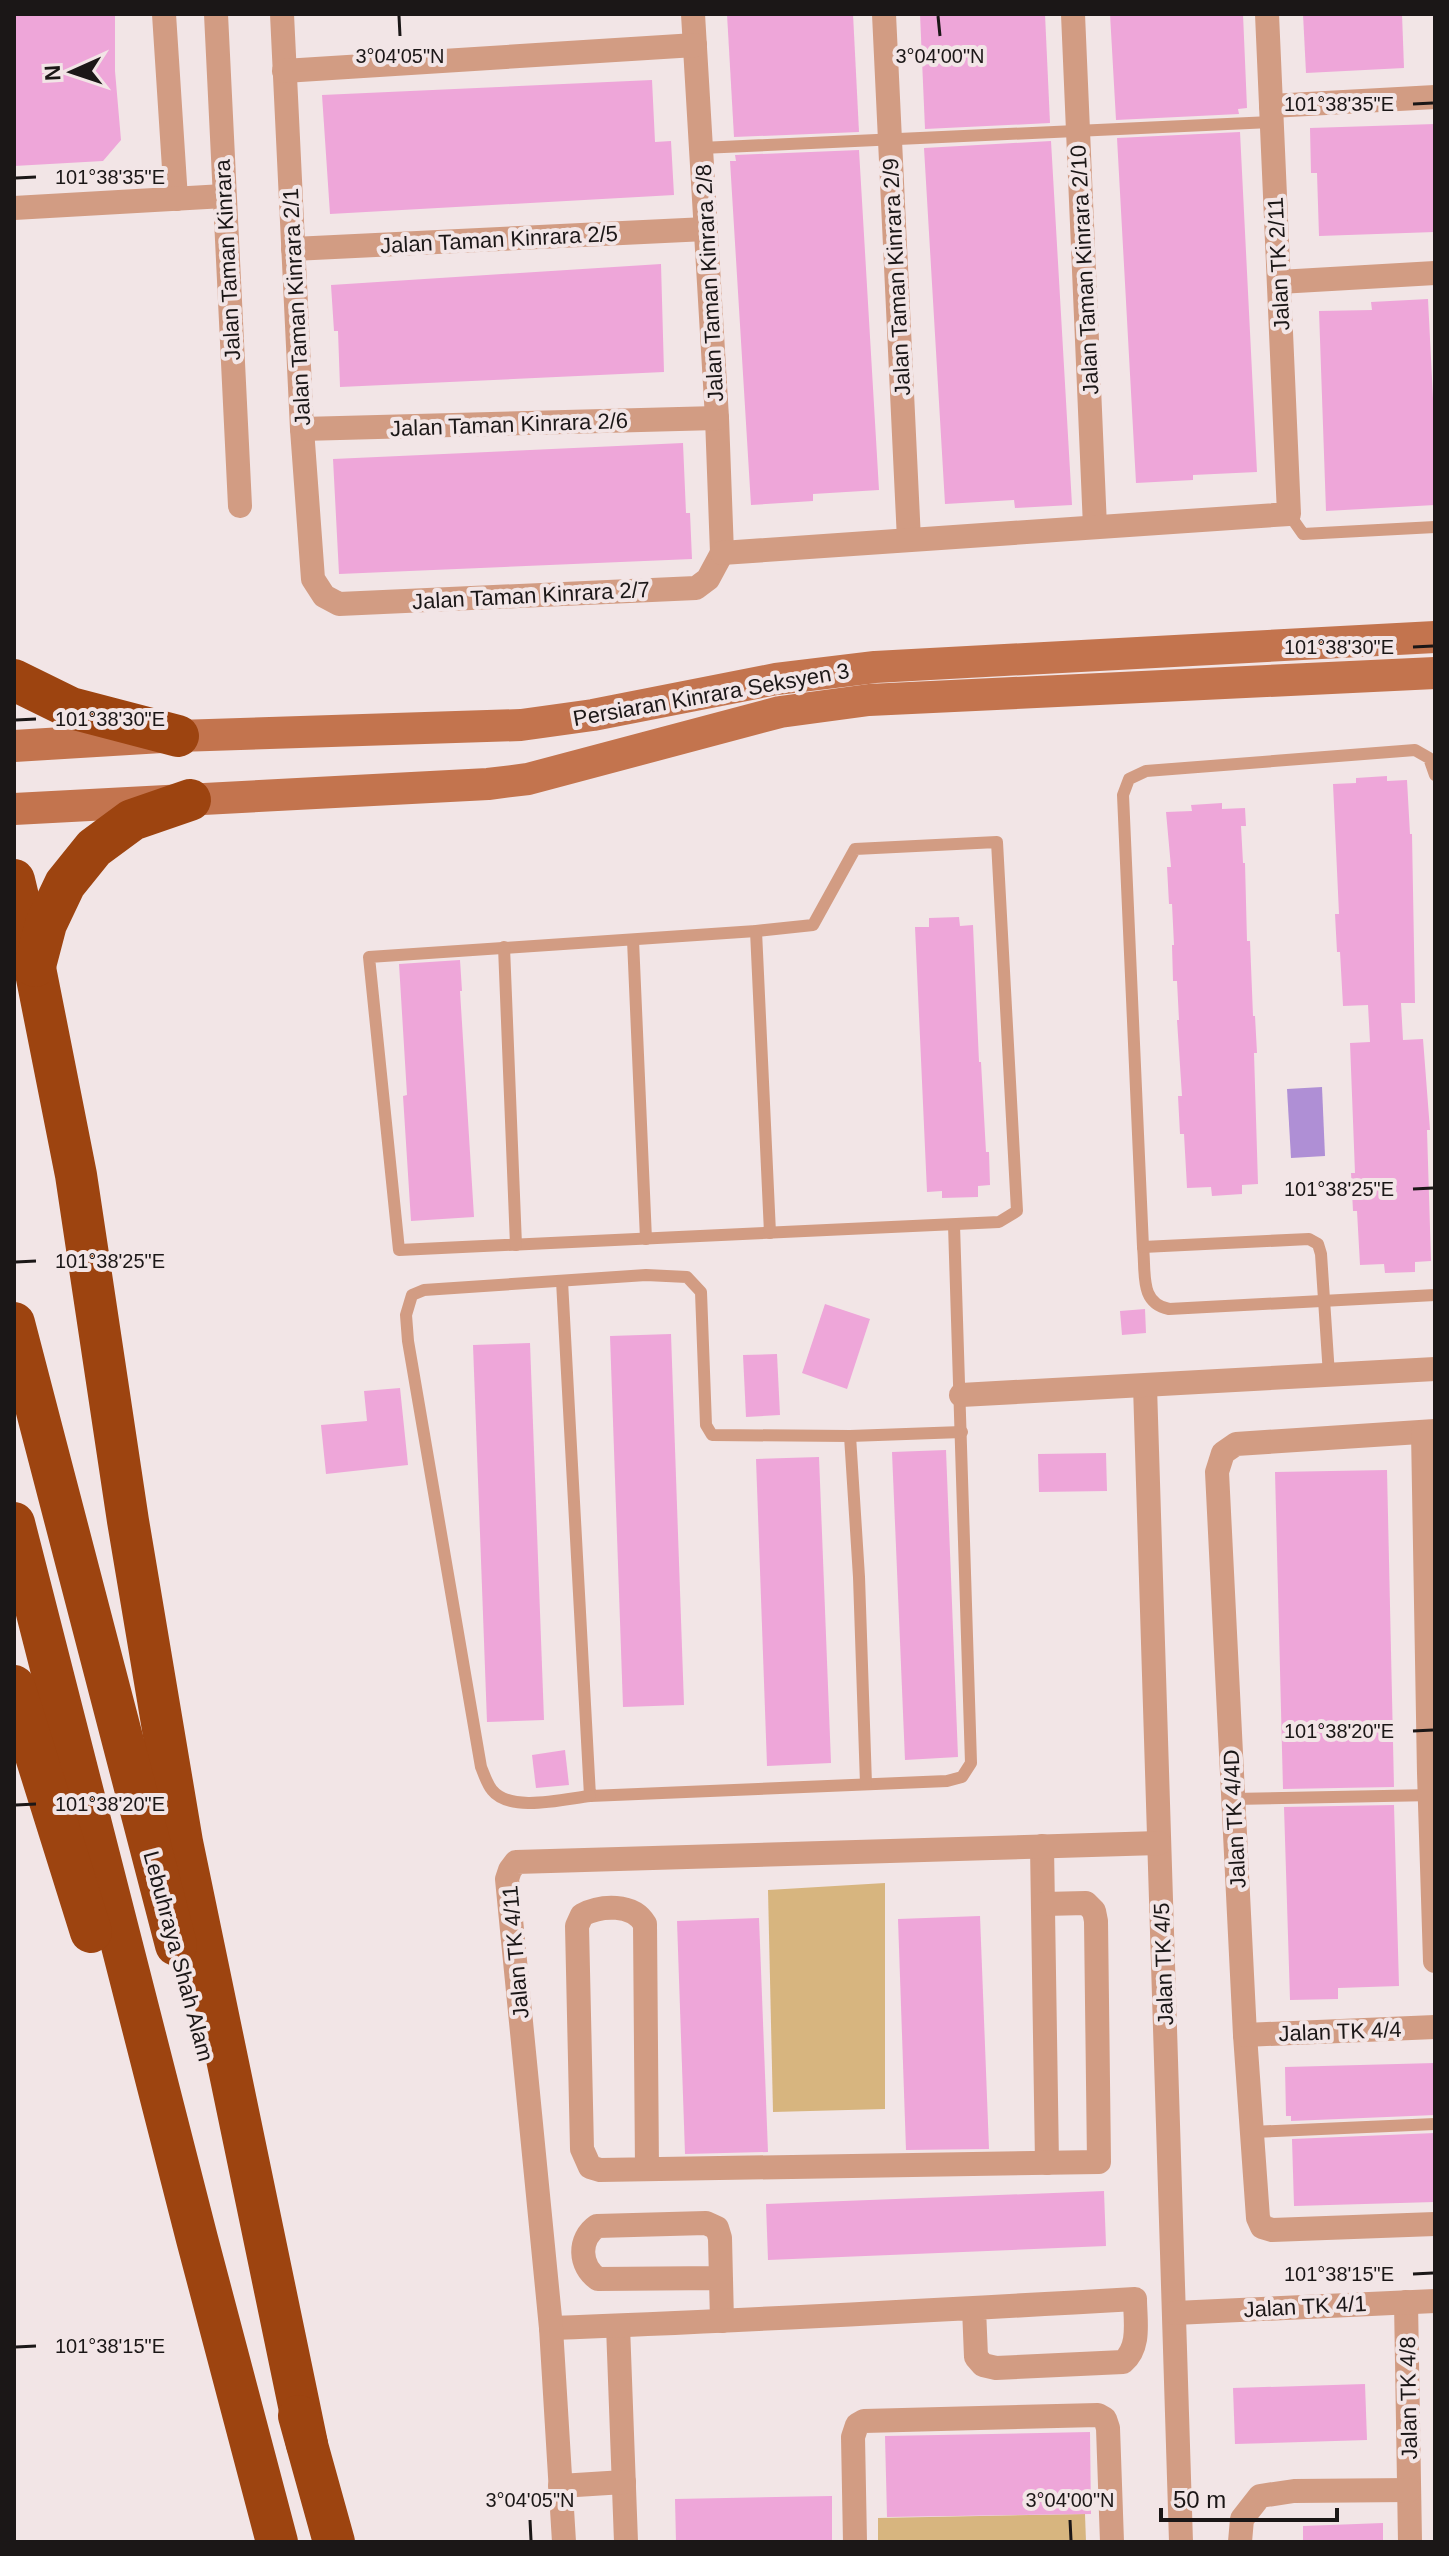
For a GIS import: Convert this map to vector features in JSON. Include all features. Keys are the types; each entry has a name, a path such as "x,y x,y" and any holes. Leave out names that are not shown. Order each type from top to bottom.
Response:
{"highway":[{"path":"14,680 71,708 178,736"},
{"path":"35,968 46,924 65,884 94,848 132,820 190,800"},
{"path":"14,880 35,968 76,1175 128,1521 182,1842 307,2444"},
{"name":"Lebuhraya Shah Alam","path":"14,1323 334,2542"},
{"path":"14,1523 277,2542"},
{"path":"14,1686 118,2014 197,2239"}],"main road":[{"name":"Persiaran Kinrara Seksyen 3","path":"14,746 178,736 521,725 593,715 776,679 875,667 1435,637"},
{"name":"Persiaran Kinrara Seksyen 3","path":"14,809 488,784 528,779 780,712 869,700 1435,673"}],"street":[{"path":"164,14 176,199"},
{"name":"Jalan Taman Kinrara","path":"216,14 240,506"},
{"name":"Jalan Taman Kinrara 2/1","path":"282,14 302,429 313,579 324,596"},
{"name":"Jalan Taman Kinrara 2/8","path":"693,14 722,553"},
{"name":"Jalan Taman Kinrara 2/9","path":"884,14 909,540"},
{"name":"Jalan Taman Kinrara 2/10","path":"1073,14 1095,527"},
{"name":"Jalan TK 2/11","path":"1267,14 1289,514"},
{"path":"284,71 695,45"},
{"path":"1271,114 1435,97"},
{"path":"14,208 224,196"},
{"name":"Jalan Taman Kinrara 2/5","path":"293,249 706,229"},
{"path":"1279,282 1435,273"},
{"name":"Jalan Taman Kinrara 2/6","path":"302,429 717,418"},
{"path":"722,553 1289,514"},
{"name":"Jalan Taman Kinrara 2/7","path":"324,596 339,604 696,588 708,579 722,553"},
{"path":"961,1395 1435,1369"},
{"name":"Jalan TK 4/5","path":"1145,1386 1181,2542"},
{"path":"1429,1432 1435,1961"},
{"name":"Jalan TK 4/4D","path":"1429,1432 1236,1444 1223,1453 1217,1472 1245,2035 1258,2218 1262,2227 1272,2230 1435,2224"},
{"name":"Jalan TK 4/11","path":"564,2542 551,2328 507,1879 516,1862 1159,1843"},
{"path":"1042,1846 1047,2163"},
{"path":"647,2169 645,1924 640,1916 630,1910 594,1909 582,1915 577,1926 582,2149 590,2167 600,2170 1099,2162 1094,1911 1086,1903 1044,1904"},
{"name":"Jalan TK 4/4","path":"1245,2035 1435,2027"},
{"path":"721,2278 598,2279 589,2274 585,2265 583,2242 587,2233 597,2226 706,2223 717,2228 720,2238 721,2278 722,2321"},
{"path":"551,2328 1135,2299 1132,2354 1123,2362 996,2368 983,2365 976,2357 974,2308"},
{"name":"Jalan TK 4/1","path":"1175,2313 1435,2301"},
{"name":"Jalan TK 4/8","path":"1406,2302 1410,2542"},
{"path":"618,2326 626,2542"},
{"path":"855,2542 853,2437 857,2425 864,2421 1098,2415 1105,2419 1108,2428 1112,2542"},
{"path":"560,2486 624,2482"},
{"path":"1240,2542 1242,2519 1260,2496 1294,2491 1409,2490"}],"lane":[{"path":"701,148 1078,131 1271,114"},
{"path":"1289,514 1303,534 1435,527"},
{"path":"1435,775 1429,758 1415,750 1146,771 1129,779 1123,795 1143,1247 1150,1300 1158,1307 1169,1309 1435,1295"},
{"path":"997,842 1017,1211 999,1222 954,1225 399,1250 369,957 633,940 813,925 855,849 997,842"},
{"path":"756,931 770,1233"},
{"path":"633,940 646,1239"},
{"path":"504,947 516,1245"},
{"path":"954,1225 961,1395 971,1763 962,1777 947,1781 590,1796 519,1804 503,1799 491,1790 481,1767 408,1341 406,1315 412,1295 424,1290 646,1275 687,1277 701,1292 706,1425 712,1435 850,1436 962,1432"},
{"path":"1143,1247 1309,1239 1318,1244 1329,1375"},
{"path":"562,1281 590,1796"},
{"path":"850,1436 859,1577 866,1784"},
{"path":"1233,1799 1432,1795"},
{"path":"1252,2132 1435,2124"}],"shaded area":[{"path":"1322,1087 1325,1156 1291,1158 1287,1089"},
{"path":"885,1883 885,2109 773,2112 768,1890"},
{"path":"1085,2514 1086,2542 878,2542 878,2518"}],"building":[{"path":"14,14 115,14 115,71 121,140 103,161 14,166"},
{"path":"727,14 853,14 859,132 734,137"},
{"path":"920,14 1045,14 1050,123 925,129"},
{"path":"1110,14 1243,14 1247,108 1238,109 1239,114 1116,120"},
{"path":"1303,14 1402,14 1404,68 1306,73"},
{"path":"652,80 655,142 671,141 674,195 330,214 322,95"},
{"path":"1435,124 1435,232 1319,236 1317,173 1311,173 1310,128"},
{"path":"1240,132 1257,472 1193,475 1193,480 1136,483 1117,138"},
{"path":"1051,141 1072,505 1015,508 1014,500 945,504 924,148"},
{"path":"859,150 879,490 813,494 813,501 751,505 730,161 736,161 735,155"},
{"path":"661,264 664,372 340,387 338,331 334,331 331,285"},
{"path":"1428,299 1435,505 1326,511 1319,311 1372,310 1371,302"},
{"path":"683,443 686,513 690,513 692,559 339,574 333,459"},
{"path":"1387,776 1387,781 1407,780 1412,834 1415,1003 1401,1003 1403,1040 1423,1039 1430,1130 1427,1130 1431,1261 1415,1262 1415,1272 1385,1273 1384,1264 1360,1265 1357,1211 1353,1211 1351,1173 1355,1173 1350,1043 1370,1042 1368,1005 1343,1006 1335,914 1339,914 1333,784 1356,783 1356,778"},
{"path":"1222,803 1222,809 1245,808 1246,826 1241,826 1257,1053 1254,1053 1258,1184 1242,1185 1242,1194 1212,1196 1211,1187 1187,1188 1184,1134 1180,1134 1179,1020 1177,981 1173,981 1172,904 1169,904 1167,867 1171,867 1166,812 1192,811 1191,805"},
{"path":"959,917 960,926 973,925 979,1062 990,1185 978,1186 978,1197 942,1198 942,1191 927,1192 915,927 929,927 929,918"},
{"path":"460,960 474,1217 411,1221 399,964"},
{"path":"825,1304 870,1319 847,1389 802,1373"},
{"path":"1145,1309 1146,1333 1122,1335 1120,1311"},
{"path":"671,1334 684,1705 623,1707 610,1336"},
{"path":"530,1343 544,1720 487,1722 473,1345"},
{"path":"777,1354 780,1415 746,1417 743,1355"},
{"path":"400,1388 408,1465 326,1474 321,1425 367,1421 364,1391"},
{"path":"946,1450 958,1757 905,1760 892,1452"},
{"path":"1106,1453 1107,1491 1039,1492 1038,1454"},
{"path":"819,1457 831,1763 767,1766 756,1459"},
{"path":"1387,1470 1394,1787 1283,1789 1275,1472"},
{"path":"565,1750 569,1785 536,1788 532,1755"},
{"path":"1394,1805 1399,1986 1338,1988 1338,1999 1290,2000 1284,1807"},
{"path":"980,1916 989,2149 906,2150 898,1919"},
{"path":"759,1918 768,2152 685,2154 677,1921"},
{"path":"1435,2063 1435,2115 1291,2121 1291,2116 1286,2116 1285,2067"},
{"path":"1435,2133 1435,2202 1294,2206 1292,2139"},
{"path":"1104,2191 1106,2246 768,2260 766,2204"},
{"path":"1365,2384 1367,2440 1235,2444 1233,2388"},
{"path":"1090,2432 1091,2514 887,2517 885,2436"},
{"path":"832,2496 832,2542 676,2542 675,2499"},
{"path":"1383,2523 1383,2542 1303,2542 1303,2526"}]}
